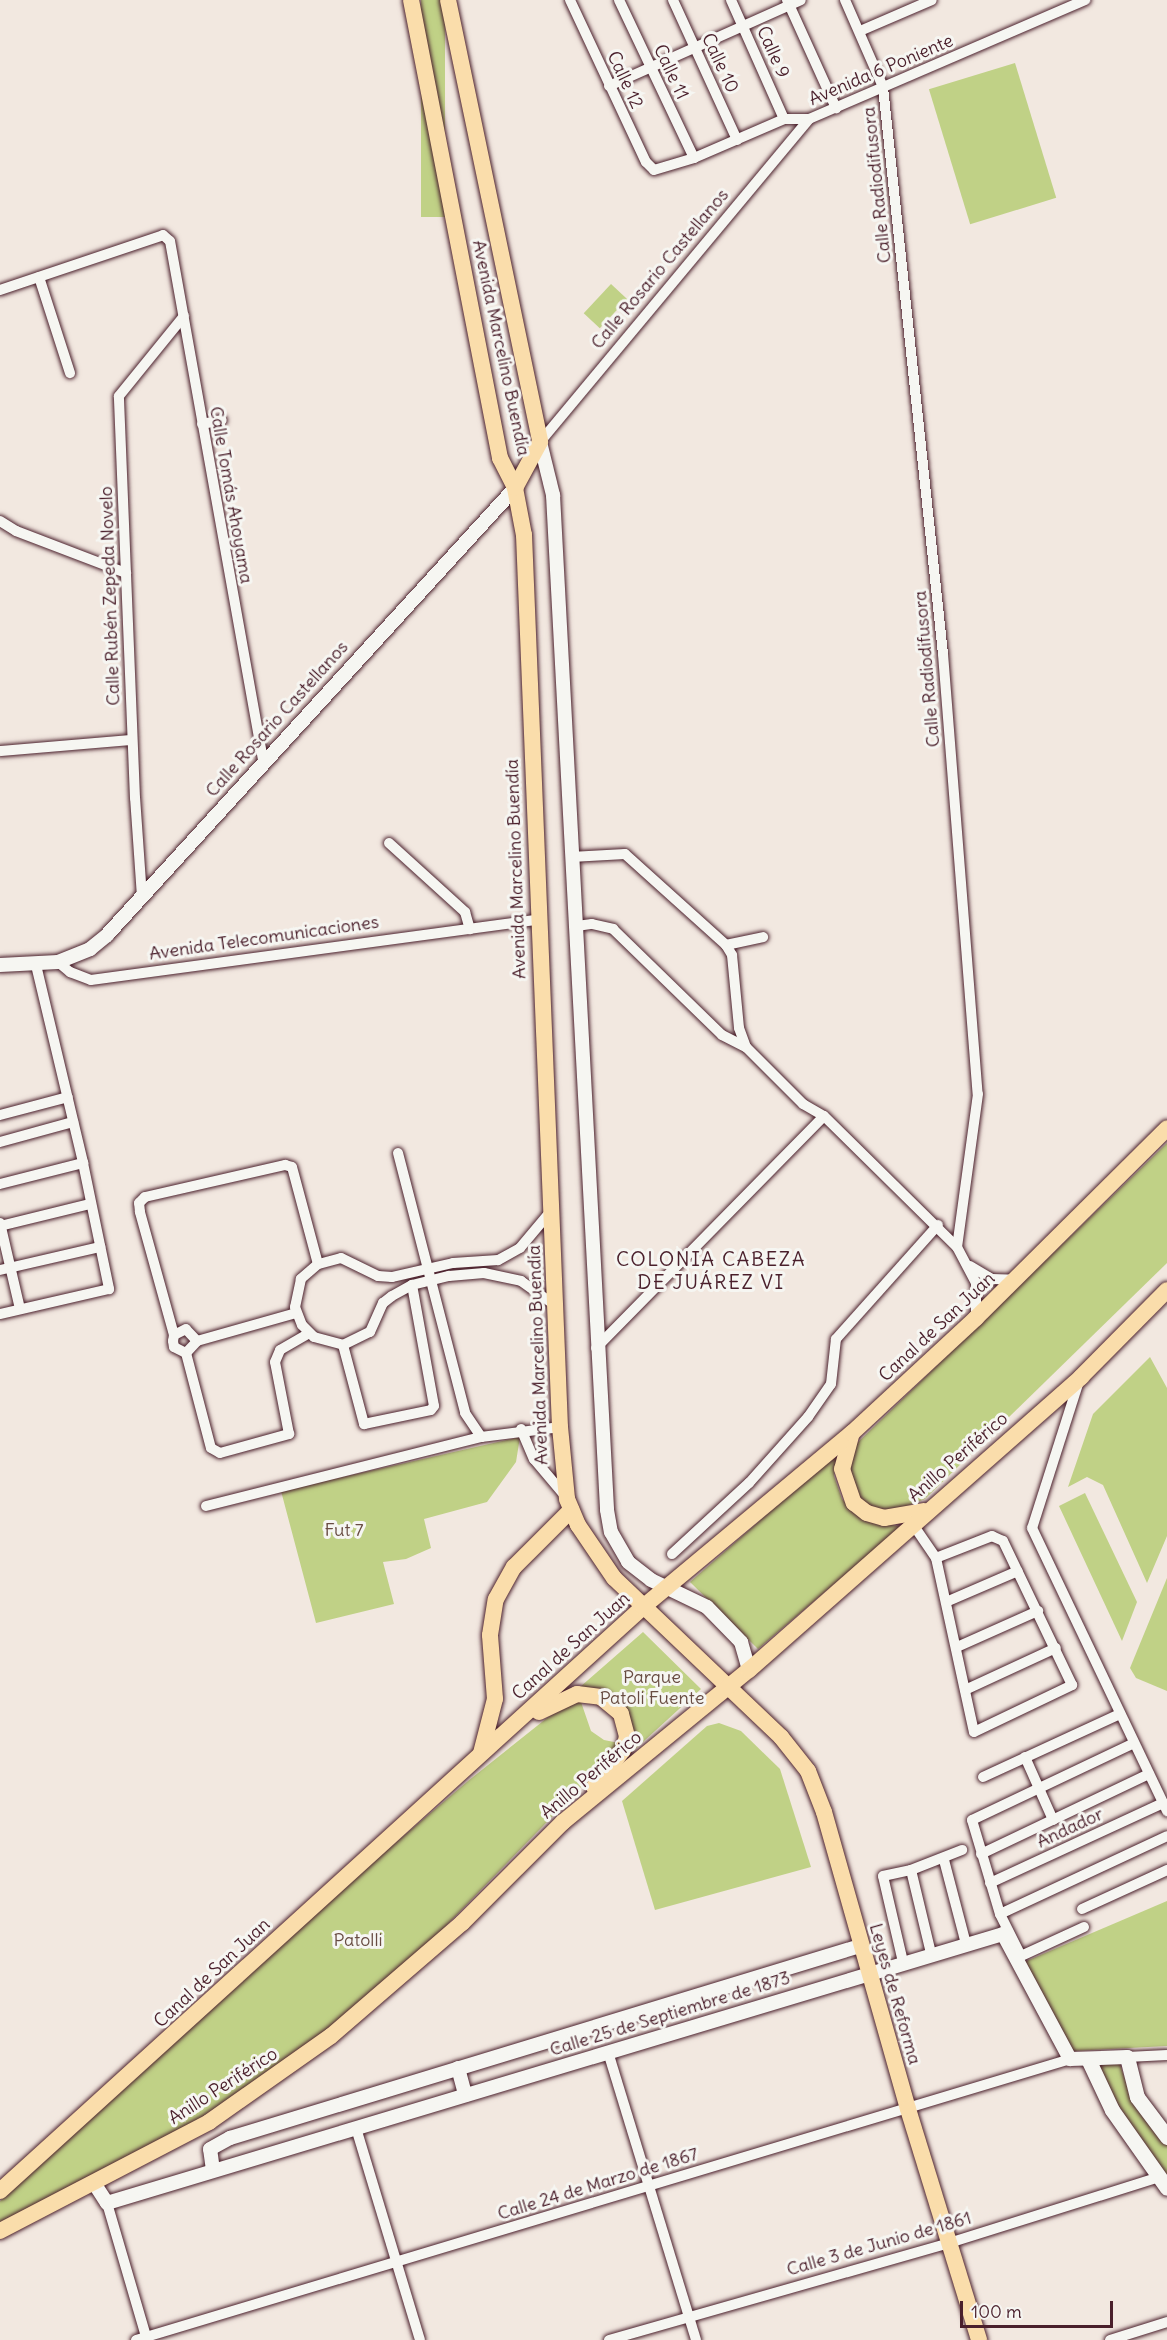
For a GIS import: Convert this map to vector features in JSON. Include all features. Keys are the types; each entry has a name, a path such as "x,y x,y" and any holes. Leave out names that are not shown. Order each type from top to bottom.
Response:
{"main road":[{"name":"Avenida Marcelino Buendía","path":"411,0 500,458 515,488 524,535 537,920 560,1427 569,1504 595,1553 643,1607 727,1687"},
{"name":"Avenida Marcelino Buendía","path":"448,0 540,442"},
{"path":"515,488 540,442"},
{"name":"Canal de San Juan","path":"0,2191 125,2081 486,1748 643,1607 852,1433 1016,1280 1167,1128"},
{"name":"Anillo Periférico","path":"0,2231 209,2122 324,2041 462,1923 563,1822 748,1670 925,1510 1081,1377 1167,1290"},
{"path":"852,1433 842,1469 854,1503 867,1513 884,1518 925,1510"},
{"path":"486,1748 495,1699 490,1635 496,1599 514,1567 569,1504"},
{"name":"Leyes de Reforma","path":"727,1687 781,1737 808,1771 824,1812 860,1946 979,2340"},
{"path":"486,1748 567,1696 600,1697 617,1710 626,1725 623,1750 563,1822"},
{"path":"1127,2057 1137,2097 1166,2136"},
{"path":"1088,2059 1112,2110 1162,2183"}],"street":[{"name":"Calle 12","path":"570,0 645,162 654,170"},
{"name":"Calle 11","path":"620,0 694,159"},
{"name":"Calle 10","path":"673,0 737,140"},
{"name":"Calle 9","path":"731,0 784,118"},
{"path":"609,86 743,26 788,3 801,0"},
{"name":"Calle Radiodifusora","path":"845,0 883,87 943,654 978,1094 957,1247"},
{"path":"860,32 932,0"},
{"path":"1051,0 1056,12"},
{"name":"Avenida 6 Poniente","path":"654,170 694,159 784,118 809,119 1085,0"},
{"path":"788,3 836,108"},
{"name":"Calle Rosario Castellanos","path":"540,442 809,119"},
{"name":"Calle Tomás Ahoyama","path":"39,277 167,236 184,316 263,760"},
{"path":"0,290 39,277 70,373"},
{"name":"Calle Rubén Zepeda Novelo","path":"142,897 132,740 118,396 184,316"},
{"path":"202,424 222,420"},
{"name":"Avenida Marcelino Buendía","path":"540,442 553,495 571,857 577,926 596,1348 611,1532 628,1562 666,1587 698,1600 733,1632 741,1642 748,1670"},
{"name":"Calle Rosario Castellanos","path":"58,962 90,949 142,897 263,760 515,488"},
{"path":"0,521 16,531 126,573"},
{"path":"0,751 132,740"},
{"path":"389,843 465,912 470,929"},
{"path":"571,857 625,854 726,945 732,955 739,1028 746,1047"},
{"name":"Avenida Telecomunicaciones","path":"58,962 70,972 91,980 537,920"},
{"path":"577,926 592,924 614,929 722,1035 746,1047 803,1104 824,1116 938,1226 957,1247 969,1266 978,1293 976,1318"},
{"path":"726,945 763,937"},
{"path":"0,965 36,965 58,962"},
{"path":"0,1314 109,1289 83,1163 36,965"},
{"path":"0,1115 68,1097"},
{"path":"596,1348 824,1116"},
{"path":"0,1142 73,1122"},
{"path":"398,1153 465,1413 481,1437"},
{"path":"0,1184 83,1163"},
{"path":"309,1333 276,1355 275,1370 290,1431 285,1437 214,1453 194,1347 177,1332 170,1321 139,1203 145,1197 285,1165 292,1167 318,1264"},
{"path":"20,1309 5,1269 0,1225 90,1204"},
{"path":"551,1211 520,1248 505,1258 453,1263 429,1276 412,1285 383,1303 370,1332 343,1345 321,1342 309,1333 296,1313 297,1288 307,1271 318,1264 341,1258 378,1276 392,1277 429,1276 465,1274 505,1277 521,1281 556,1306"},
{"path":"672,1554 749,1483 808,1417 831,1384 836,1339 938,1226"},
{"path":"5,1269 100,1247"},
{"path":"969,1266 992,1280 1016,1280"},
{"path":"343,1345 364,1424 431,1410 434,1406 412,1285"},
{"path":"177,1332 174,1347 194,1347 296,1313"},
{"path":"1081,1377 1032,1528 1165,1807"},
{"path":"206,1506 481,1437 521,1429 560,1427"},
{"path":"521,1429 534,1459 569,1504"},
{"path":"912,1523 936,1558 974,1732 1072,1685 1003,1541 997,1537 936,1558"},
{"path":"946,1602 1018,1571"},
{"path":"957,1647 1038,1611"},
{"path":"965,1690 1056,1648"},
{"path":"983,1777 1120,1714"},
{"path":"1134,1743 972,1820 1006,1933 1070,2059 1167,2055"},
{"name":"Andador","path":"1025,1757 1053,1820"},
{"name":"Andador","path":"981,1854 1149,1774"},
{"name":"Andador","path":"990,1883 1165,1807"},
{"path":"1000,1914 1167,1836"},
{"path":"903,1962 883,1876 944,1860 962,1850"},
{"path":"944,1860 966,1944"},
{"path":"911,1870 931,1953"},
{"path":"1082,1909 1167,1870"},
{"path":"1006,1933 1021,1956 1084,1927"},
{"name":"Calle 25 de Septiembre de 1873","path":"107,2204 931,1953 1006,1933"},
{"name":"Calle 25 de Septiembre de 1873","path":"213,2170 210,2150 219,2142 860,1946"},
{"path":"609,2052 696,2340"},
{"name":"Calle 24 de Marzo de 1867","path":"143,2339 1070,2059"},
{"path":"458,2068 465,2095"},
{"path":"356,2128 420,2340"},
{"path":"94,2183 107,2204 143,2339"},
{"name":"Calle 3 de Junio de 1861","path":"609,2340 688,2314 1162,2183"},
{"path":"1110,2340 1167,2322"}],"green space":[{"path":"421,0 445,0 445,217 421,217"},
{"path":"1015,63 1056,198 970,224 929,89"},
{"path":"611,284 627,299 600,328 584,313"},
{"path":"1167,1143 1167,1263 925,1499 892,1512 875,1509 859,1499 847,1465 852,1448"},
{"path":"1150,1357 1167,1388 1167,1536 1147,1583 1103,1485 1087,1477 1068,1487 1093,1414"},
{"name":"Fut 7","path":"520,1437 516,1462 487,1502 424,1519 431,1548 406,1559 383,1562 394,1604 316,1623 281,1491"},
{"path":"837,1453 834,1476 842,1499 859,1517 901,1527 758,1649 690,1582"},
{"path":"1085,1493 1137,1602 1122,1641 1059,1506"},
{"path":"1167,1578 1167,1691 1136,1678 1130,1668"},
{"name":"Parque Patoli Fuente","path":"643,1632 701,1689 632,1752 634,1735 629,1715 580,1687"},
{"name":"Patolli","path":"573,1702 581,1702 591,1731 604,1740 619,1743 615,1752 439,1933 330,2029 186,2128 0,2222 0,2201 338,1892 468,1781 547,1718"},
{"path":"719,1723 741,1731 780,1769 811,1867 655,1910 622,1801 707,1726"},
{"path":"1167,1901 1167,2046 1073,2051 1024,1962"},
{"path":"1090,2060 1119,2062 1132,2099 1167,2143 1167,2182"}],"district":[{"name":"COLONIA CABEZA DE JUÁREZ VI","path":"711,1270"}]}
